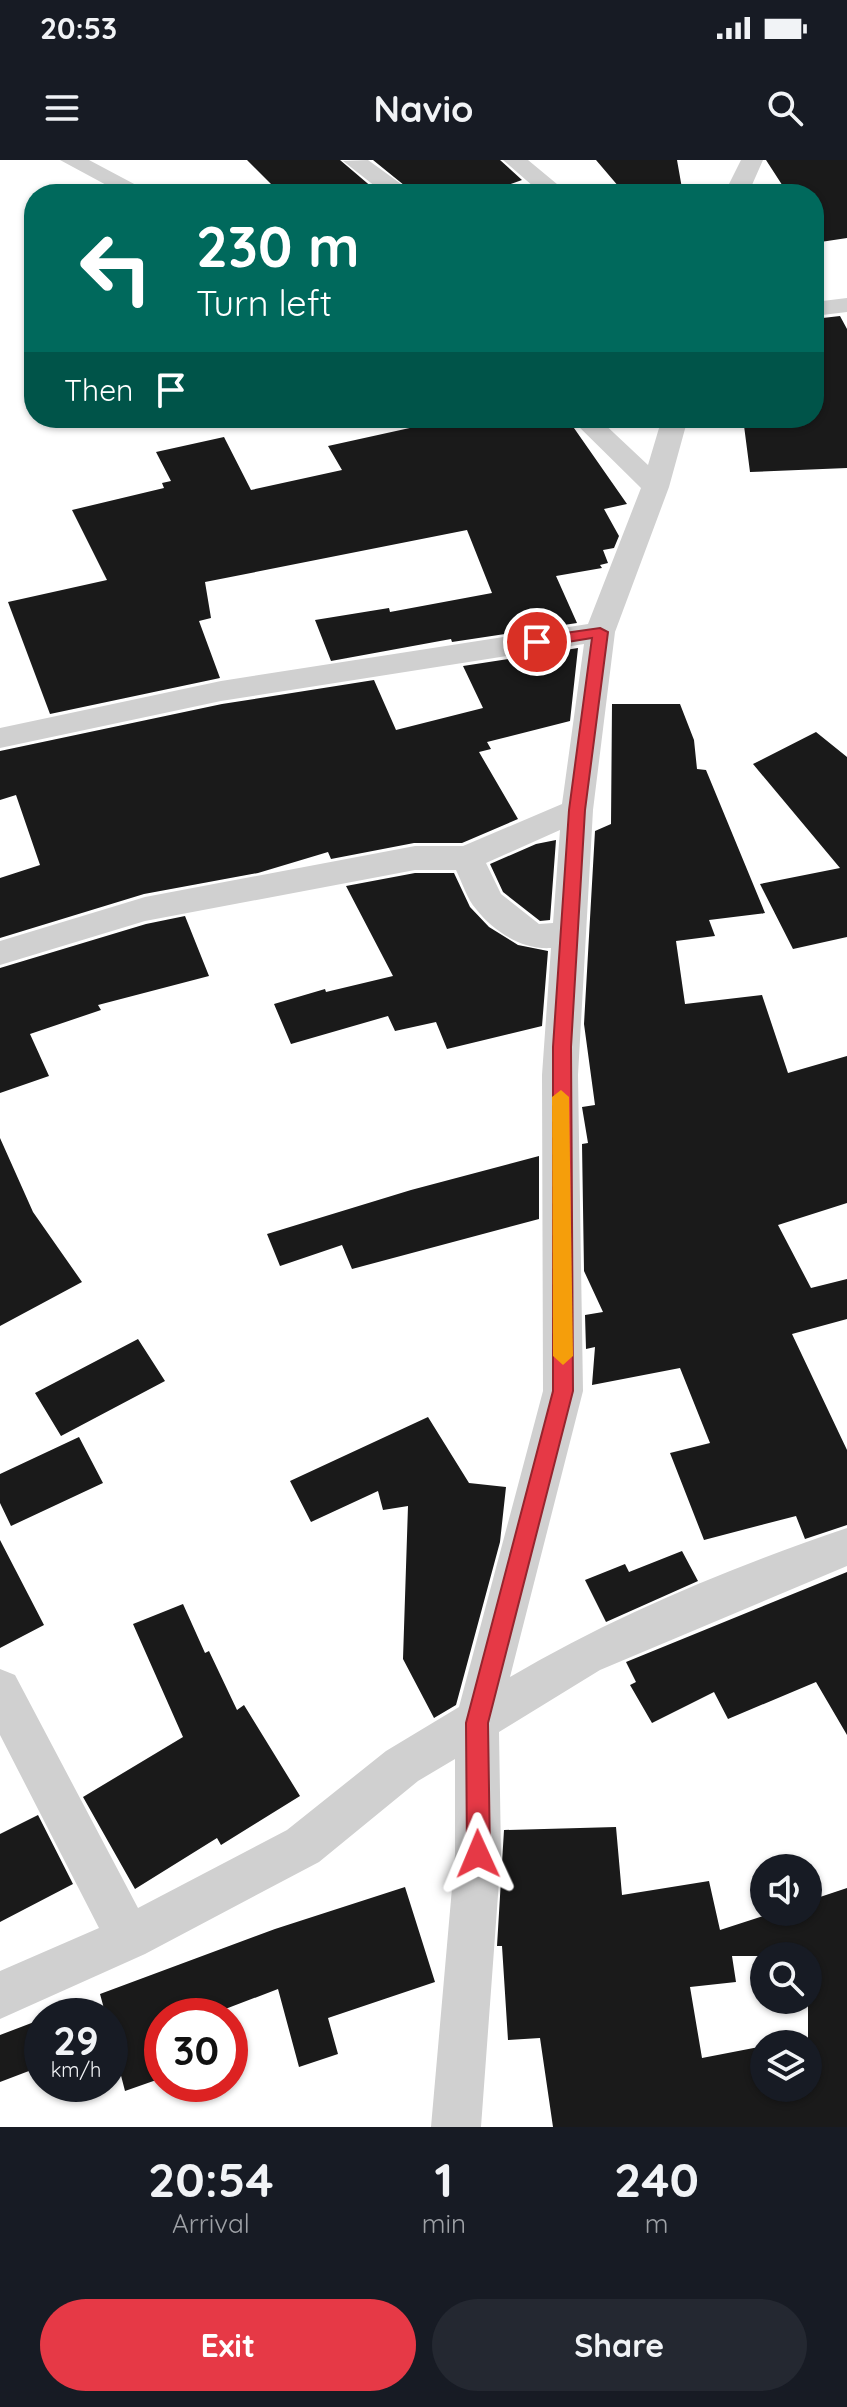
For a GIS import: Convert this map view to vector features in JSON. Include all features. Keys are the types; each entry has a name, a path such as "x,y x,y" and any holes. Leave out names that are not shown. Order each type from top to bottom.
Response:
{"street":[{"path":"71,160 120,184"},
{"path":"514,160 544,184"},
{"path":"741,184 752,160"},
{"path":"354,161 386,184"},
{"path":"824,308 847,305"},
{"path":"593,428 655,487"},
{"path":"456,2127 478,1854 477,1723 563,1391 560,1075 577,810 600,632 655,487 672,428"},
{"path":"0,738 221,691 600,632"},
{"path":"0,953 145,909 415,858 467,858 577,810"},
{"path":"467,858 488,902 533,937 568,934"},
{"path":"0,1995 129,1938 303,1846 402,1766 585,1656 800,1563 847,1547"},
{"path":"0,1690 129,1938"}],"building":[{"path":"247,160 340,160 368,184 271,184"},
{"path":"373,160 500,160 522,180 511,184 403,184"},
{"path":"596,160 677,160 681,184 616,184"},
{"path":"766,160 847,160 847,238 824,241 824,184 782,184"},
{"path":"840,316 847,329 847,468 750,472 744,428 824,428 824,318"},
{"path":"410,428 574,428 627,504 604,509 619,536 614,548 603,550 608,563 600,565 602,568 556,576 577,623 452,642 451,639 331,661 315,620 389,608 390,612 492,593 467,530 205,582 211,618 199,621 220,678 50,714 8,602 107,580 72,510 164,488 162,483 171,481 156,452 224,437 251,490 342,470 328,446"},
{"path":"578,648 570,721 487,742 491,749 479,752 518,819 462,843 414,843 331,859 328,852 258,873 144,894 0,938 0,878 40,865 16,795 0,800 0,751 222,704 374,680 396,730 483,708 463,666"},
{"path":"612,704 680,704 694,740 697,769 706,770 765,913 709,920 715,936 676,941 685,1004 762,995 788,1073 847,1056 847,1203 778,1225 811,1288 847,1279 847,1319 792,1334 847,1450 847,1525 805,1539 796,1516 704,1540 670,1453 710,1443 680,1368 592,1385 595,1347 586,1349 585,1315 603,1312 584,1271 582,1144 588,1143 582,1107 595,1105 584,1024 595,831 611,824"},
{"path":"816,732 847,757 847,937 793,949 760,884 840,868 753,764"},
{"path":"556,840 550,920 540,921 503,892 490,864 536,844"},
{"path":"415,873 454,873 470,907 489,927 518,945 548,951 542,1026 447,1049 436,1022 395,1031 388,1016 291,1044 274,1004 325,989 326,992 393,976 346,886"},
{"path":"185,916 209,976 98,1005 101,1010 30,1034 49,1076 0,1093 0,968 146,924"},
{"path":"0,1138 33,1212 82,1282 0,1326"},
{"path":"539,1156 539,1219 352,1269 342,1245 280,1266 267,1234 411,1190"},
{"path":"138,1339 165,1381 61,1436 35,1393"},
{"path":"428,1417 469,1483 506,1487 500,1542 456,1705 434,1718 403,1659 408,1506 383,1510 378,1491 311,1522 290,1481"},
{"path":"79,1437 103,1483 11,1526 0,1503 0,1474"},
{"path":"0,1540 44,1625 0,1648"},
{"path":"682,1551 698,1581 606,1622 585,1580 625,1564 629,1572"},
{"path":"847,1572 847,1735 816,1682 728,1719 714,1692 652,1723 630,1685 636,1682 626,1662"},
{"path":"183,1604 205,1653 209,1651 237,1710 244,1705 300,1796 221,1845 217,1838 135,1889 83,1797 183,1737 133,1624"},
{"path":"38,1815 73,1884 0,1922 0,1834"},
{"path":"616,1827 622,1895 709,1881 720,1930 750,1920 750,1926 822,1926 822,1896 847,1888 847,2127 553,2127 540,2038 508,2040 502,1946 497,1946 504,1830","holes":["750,1942 822,1942 822,2014 808,2014 808,2030 822,2030 822,2102 750,2102 750,2049 702,2058 690,1987 736,1982 732,1956 750,1956"]},
{"path":"405,1887 435,1982 328,2018 338,2054 299,2067 278,1989 248,2000 248,1998 144,1998 144,2084 128,2090 128,1998 101,1998 100,1994 275,1929"},
{"path":"24,2026 24,2073 0,2082 0,2035"}],"slow traffic":[{"path":"561,1097 563,1356"}],"route":[{"path":"478,1854 477,1723 563,1391 560,1075 577,810 600,632 537,642"}]}
